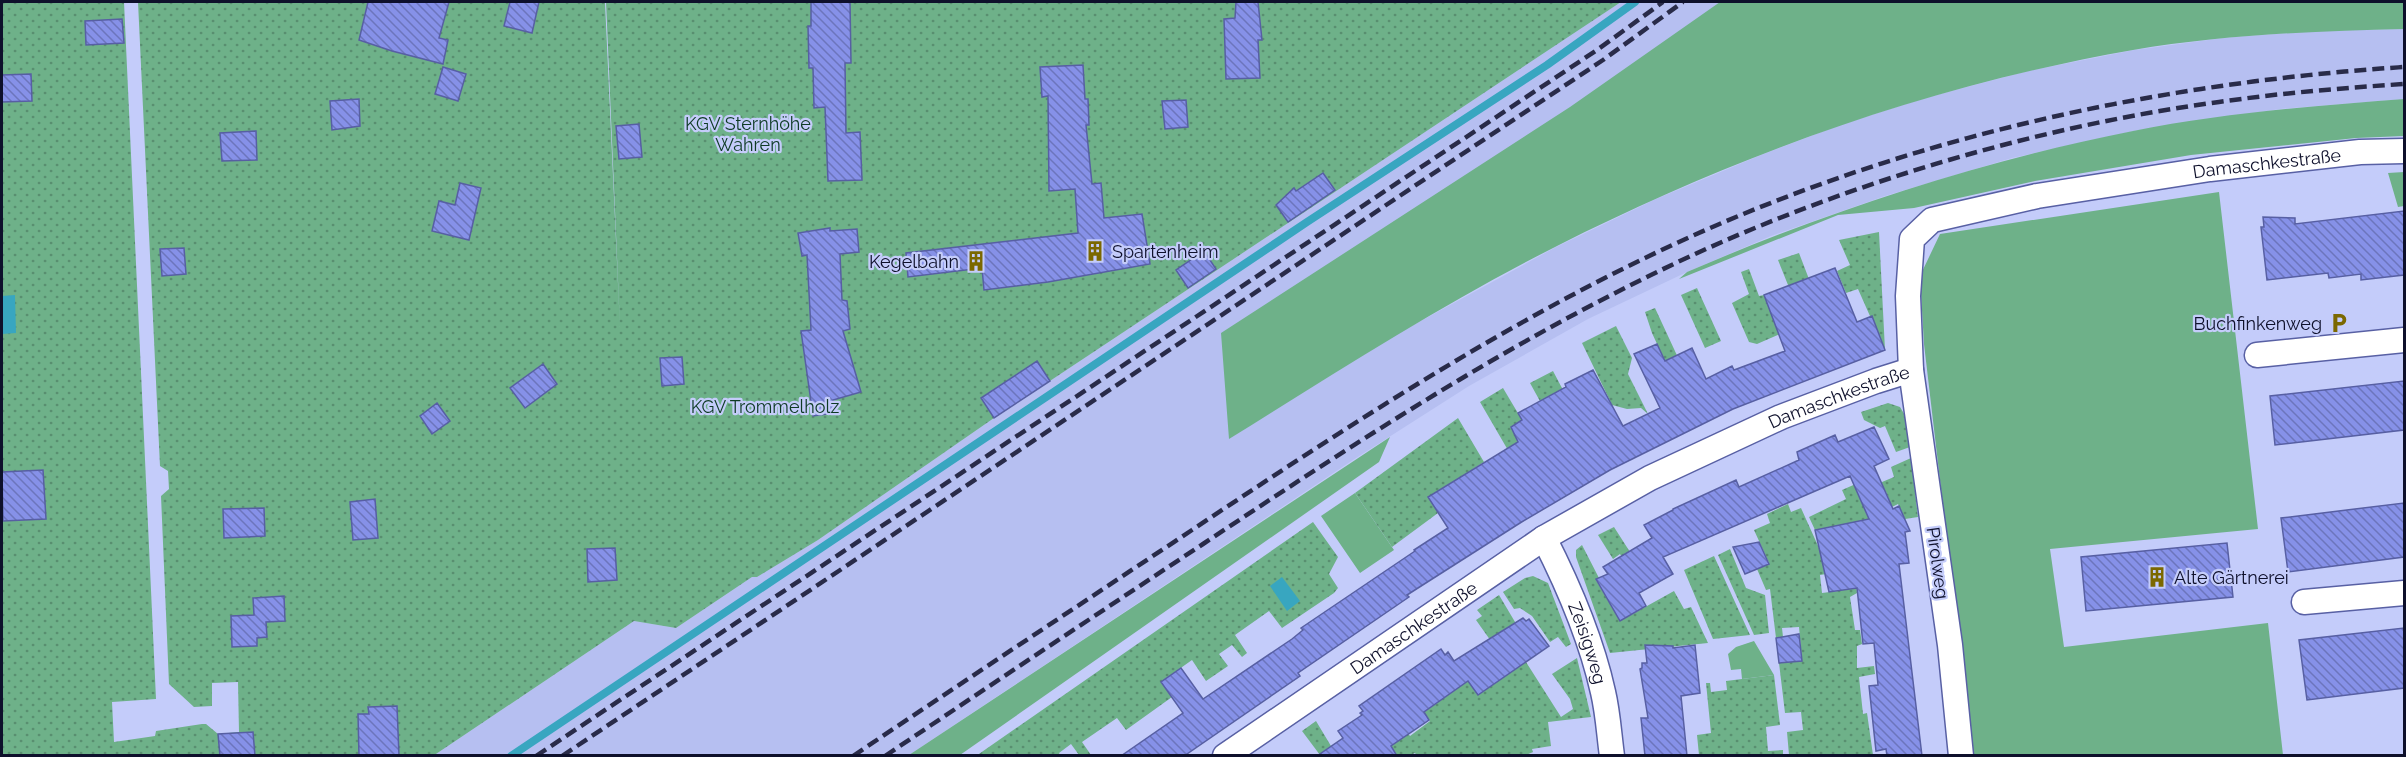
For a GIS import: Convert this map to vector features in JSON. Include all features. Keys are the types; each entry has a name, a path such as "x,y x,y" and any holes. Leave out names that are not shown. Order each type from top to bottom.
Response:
{"street":[{"name":"Damaschkestraße","path":"1225,756 1544,538 1650,478 1744,434 1854,389 1911,370 1908,296 1912,239 1932,220 2037,196 2210,169 2360,152 2404,151"},
{"path":"2257,355 2404,340"},
{"name":"Pirolweg","path":"1911,370 1950,645 1960,756"},
{"name":"Zeisigweg","path":"1544,538 1574,601 1598,673 1607,711 1612,756"},
{"path":"2304,603 2404,593"}],"shaded area":[{"path":"1621,2 1724,2 1230,438 1397,334 1556,247 1656,199 1761,155 1840,125 1925,98 2028,71 2134,50 2223,38 2315,31 2404,29 2404,99 2280,109 2134,131 2012,158 1885,196 1771,236 1687,272 1588,319 1469,386 1353,460 909,755 433,756 634,621 676,628 752,577 757,577 818,540 994,418"},
{"path":"15,295 16,333 2,334 2,296"},
{"path":"1282,577 1300,601 1287,611 1270,586"}],"green space":[{"path":"2,2 124,2 156,699 112,702 114,742 155,736 156,731 202,724 206,724 218,734 239,732 238,682 212,683 212,706 194,707 169,684 161,496 169,489 168,471 160,466 138,2 605,2 620,327 606,2 1621,2 994,418 818,540 757,577 752,577 676,628 634,621 433,756 2,755"},
{"path":"1720,2 2404,2 2404,29 2268,35 2133,50 1984,82 1838,127 1696,181 1557,246 1432,314 1229,439 1221,333 1570,107"},
{"path":"2404,99 2404,136 2356,138 2191,155 2035,181 1914,208 1838,215 1679,279 1687,272 1741,249 1851,208 1963,172 2019,157 2133,131 2201,119 2302,107"},
{"path":"2404,172 2404,206 2398,207 2388,173"},
{"path":"2219,192 2258,529 2050,549 2064,647 2268,623 2283,755 1969,755 1960,650 1924,344 1920,276 1940,234"},
{"path":"1879,232 1885,350 1858,289 1846,293 1837,271 1850,265 1839,240"},
{"path":"1799,253 1817,300 1804,325 1778,260"},
{"path":"1749,269 1759,296 1764,295 1780,334 1757,344 1749,342 1732,303 1749,294 1741,272"},
{"path":"1697,288 1721,341 1705,348 1681,295"},
{"path":"1655,308 1687,377 1674,381 1645,312"},
{"path":"1616,326 1632,358 1628,374 1648,414 1641,408 1627,409 1612,405 1582,343"},
{"path":"1553,371 1584,430 1552,423 1530,383"},
{"path":"1503,388 1522,420 1511,427 1529,457 1516,464 1480,402"},
{"path":"1888,403 1900,407 1906,417 1910,447 1896,452 1885,426 1880,428 1864,420 1861,412"},
{"path":"1458,418 1484,462 1473,469 1483,485 1429,497 1438,513 1392,547 1355,493"},
{"path":"1390,437 1379,462 960,755 909,755"},
{"path":"1911,458 1918,517 1905,519 1898,504 1892,507 1886,492 1874,496 1890,533 1815,530 1809,517 1846,499 1842,490 1867,479 1870,487 1894,477 1891,467"},
{"path":"1355,493 1394,550 1360,573 1321,516"},
{"path":"1788,504 1791,512 1801,508 1819,548 1866,540 1845,571 1820,575 1822,593 1838,591 1837,582 1856,580 1857,593 1850,597 1855,630 1860,630 1862,644 1857,646 1857,668 1874,666 1875,674 1859,677 1863,714 1867,713 1873,755 1789,755 1787,732 1803,730 1801,712 1785,713 1779,663 1802,661 1799,627 1782,628 1783,637 1776,638 1770,589 1766,590 1757,569 1769,563 1754,530 1770,523 1767,514"},
{"path":"1313,522 1338,557 1329,574 1338,588 1282,628 1269,611 1235,635 1247,653 1242,657 1232,645 1219,654 1228,666 1206,681 1192,660 1161,682 1172,697 1126,730 1117,718 1082,742 1091,755 1079,755 1071,744 1059,753 1060,755 976,756"},
{"path":"1614,527 1630,552 1625,562 1620,554 1613,559 1598,535"},
{"path":"1582,545 1599,578 1596,580 1620,621 1674,591 1684,609 1691,607 1708,643 1610,653 1576,557 1576,550"},
{"path":"1730,549 1746,588 1765,595 1769,633 1754,635 1718,555"},
{"path":"1714,556 1750,635 1713,639 1684,570"},
{"path":"1533,576 1548,583 1571,644 1566,647 1558,637 1550,642 1532,616 1520,608 1514,609 1503,592 1525,578"},
{"path":"1499,595 1518,627 1493,644 1476,620 1482,616 1477,610"},
{"path":"1754,641 1774,675 1742,679 1741,669 1731,670 1728,654 1736,647"},
{"path":"1577,658 1591,717 1548,722 1551,746 1532,749 1533,752 1526,755 1417,756 1415,753 1391,756 1391,746 1403,727 1410,736 1430,721 1424,712 1468,681 1478,695 1526,662 1561,717 1573,709 1570,699 1552,674"},
{"path":"1774,675 1780,725 1766,727 1768,751 1783,750 1783,755 1699,755 1697,735 1711,733 1706,683 1710,683 1711,692 1727,690 1726,681"},
{"path":"1316,721 1331,746 1320,755 1302,731"}],"building":[{"path":"368,2 449,2 439,38 448,40 443,64 359,40"},
{"path":"510,2 539,2 532,33 504,26"},
{"path":"811,2 850,2 851,63 845,63 846,133 860,132 862,180 828,181 825,107 814,108 813,68 809,68 808,26 811,26"},
{"path":"1236,2 1258,2 1262,40 1258,40 1260,78 1226,79 1224,19 1235,18"},
{"path":"122,19 124,43 86,45 85,21"},
{"path":"1083,65 1085,99 1088,99 1089,125 1086,125 1092,184 1101,183 1104,218 1142,214 1150,264 1048,282 984,290 982,268 908,277 906,253 1078,233 1075,189 1049,191 1048,96 1042,97 1040,67"},
{"path":"443,67 466,74 458,101 435,94"},
{"path":"31,74 32,101 2,102 2,75"},
{"path":"359,99 360,126 332,130 330,101"},
{"path":"1186,100 1188,127 1165,129 1162,101"},
{"path":"639,124 642,157 619,159 616,126"},
{"path":"256,131 257,160 222,161 220,133"},
{"path":"1323,173 1335,190 1288,222 1276,205 1294,188 1296,191"},
{"path":"460,183 481,188 469,240 432,231 439,201 455,205"},
{"path":"2404,211 2404,275 2361,280 2361,274 2329,278 2328,273 2267,280 2261,227 2264,227 2263,217 2295,218 2295,224"},
{"path":"830,228 830,231 857,229 859,252 840,254 842,300 847,301 850,329 843,331 861,392 833,400 834,413 813,416 801,331 811,330 807,255 802,256 798,233"},
{"path":"184,248 186,274 162,276 160,249"},
{"path":"1204,251 1216,269 1188,288 1176,270"},
{"path":"1835,268 1857,322 1872,316 1885,350 1733,409 1610,470 1520,523 1407,595 1409,597 1298,673 1300,676 1184,756 1121,756 1183,713 1161,682 1181,668 1203,699 1292,639 1303,630 1301,628 1448,528 1428,497 1518,442 1511,427 1522,420 1518,413 1593,370 1623,426 1660,408 1634,354 1657,344 1665,361 1692,348 1706,379 1732,366 1734,370 1785,351 1764,295"},
{"path":"682,357 684,384 662,386 660,358"},
{"path":"1037,361 1050,381 994,418 981,398"},
{"path":"543,364 557,384 525,408 510,388"},
{"path":"2404,381 2404,430 2275,445 2270,396"},
{"path":"437,403 450,421 432,434 420,416"},
{"path":"1874,427 1889,459 1874,466 1893,509 1899,506 1910,531 1905,532 1909,563 1899,564 1922,756 1887,756 1886,749 1876,751 1869,686 1878,685 1874,643 1863,644 1857,588 1829,592 1815,530 1869,519 1850,476 1663,557 1673,574 1639,593 1646,606 1620,621 1596,579 1608,574 1603,567 1652,538 1644,525 1673,509 1736,480 1739,487 1799,460 1797,452 1835,435 1838,442"},
{"path":"43,470 46,519 3,521 2,472"},
{"path":"375,499 378,538 353,540 350,502"},
{"path":"2404,503 2404,557 2288,572 2281,518"},
{"path":"264,508 265,536 224,538 223,509"},
{"path":"1759,542 1769,564 1745,574 1733,547"},
{"name":"Alte Gärtnerei","path":"2227,543 2233,597 2086,611 2081,557"},
{"path":"615,548 617,580 588,582 587,549"},
{"path":"284,596 285,621 266,622 267,637 257,638 257,646 232,647 231,616 254,615 253,598"},
{"path":"1523,618 1526,621 1529,619 1549,646 1478,695 1468,681 1424,712 1429,720 1391,746 1397,756 1317,756 1343,738 1338,731 1362,715 1360,713 1363,711 1359,706 1441,649 1445,655 1448,652 1454,661"},
{"path":"2404,628 2404,688 2307,700 2299,640"},
{"path":"1799,634 1802,661 1779,663 1776,638"},
{"path":"1645,645 1673,646 1673,648 1695,645 1700,693 1681,696 1687,756 1645,756 1641,718 1648,718 1640,669 1642,663 1647,663"},
{"path":"397,706 399,756 359,756 358,714 369,714 368,707"},
{"path":"253,732 255,756 220,756 218,734"}],"waterway":[{"path":"511,756 1307,222 1547,65 1635,2"}],"railway":[{"path":"536,756 1597,50 1663,2"},
{"path":"562,756 1603,60 1683,2"},
{"path":"853,756 1247,493 1414,386 1586,288 1735,217 1827,182 1920,152 2015,126 2111,105 2208,88 2306,75 2404,67"},
{"path":"885,756 1368,436 1537,335 1653,274 1718,244 1857,189 2002,145 2148,113 2311,91 2404,84"}],"place":[{"name":"Spartenheim","path":"1095,251"},
{"name":"Kegelbahn","path":"976,261"},
{"name":"Buchfinkenweg","path":"2339,323"},
{"name":"Alte Gärtnerei","path":"2157,577"}],"park label":[{"name":"KGV Sternhöhe Wahren","path":"748,133"},
{"name":"KGV Trommelholz","path":"765,406"}]}
